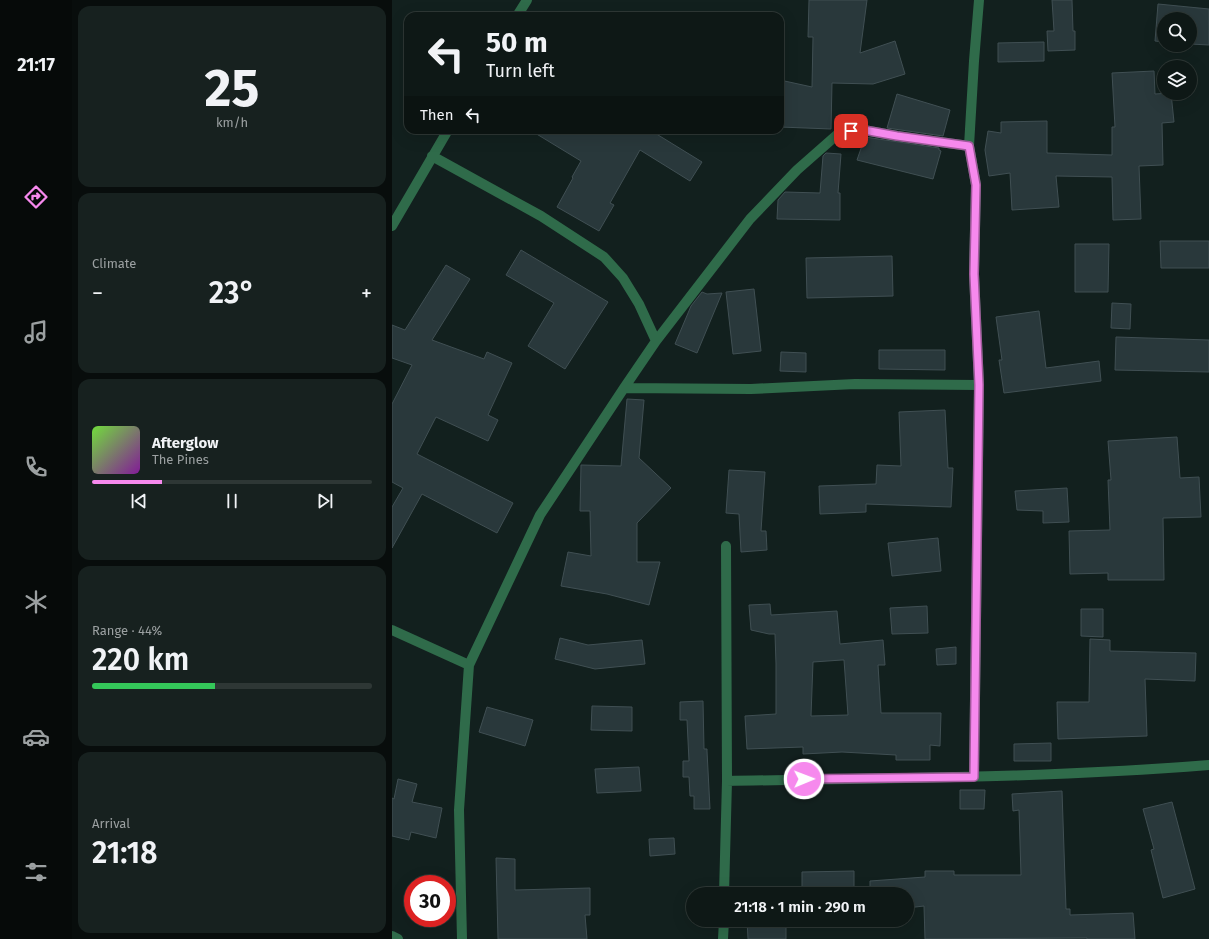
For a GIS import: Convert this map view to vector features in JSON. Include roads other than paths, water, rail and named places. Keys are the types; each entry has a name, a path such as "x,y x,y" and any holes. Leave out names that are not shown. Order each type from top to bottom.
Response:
{"street":[{"path":"520,12 527,0"},
{"path":"974,777 979,385 974,274 976,185 969,146 979,0"},
{"path":"462,939 459,810 469,665 540,515 656,341 750,219 797,170 839,133 864,130 969,146"},
{"path":"392,226 446,134"},
{"path":"432,156 541,216 604,257 623,278 639,304 656,341"},
{"path":"624,388 751,389 855,384 979,385"},
{"path":"724,887 727,781 726,546"},
{"path":"392,630 469,665"},
{"path":"727,781 974,777 1154,770 1209,765"},
{"path":"723,939 724,927"},
{"path":"392,936 398,939"}]}
